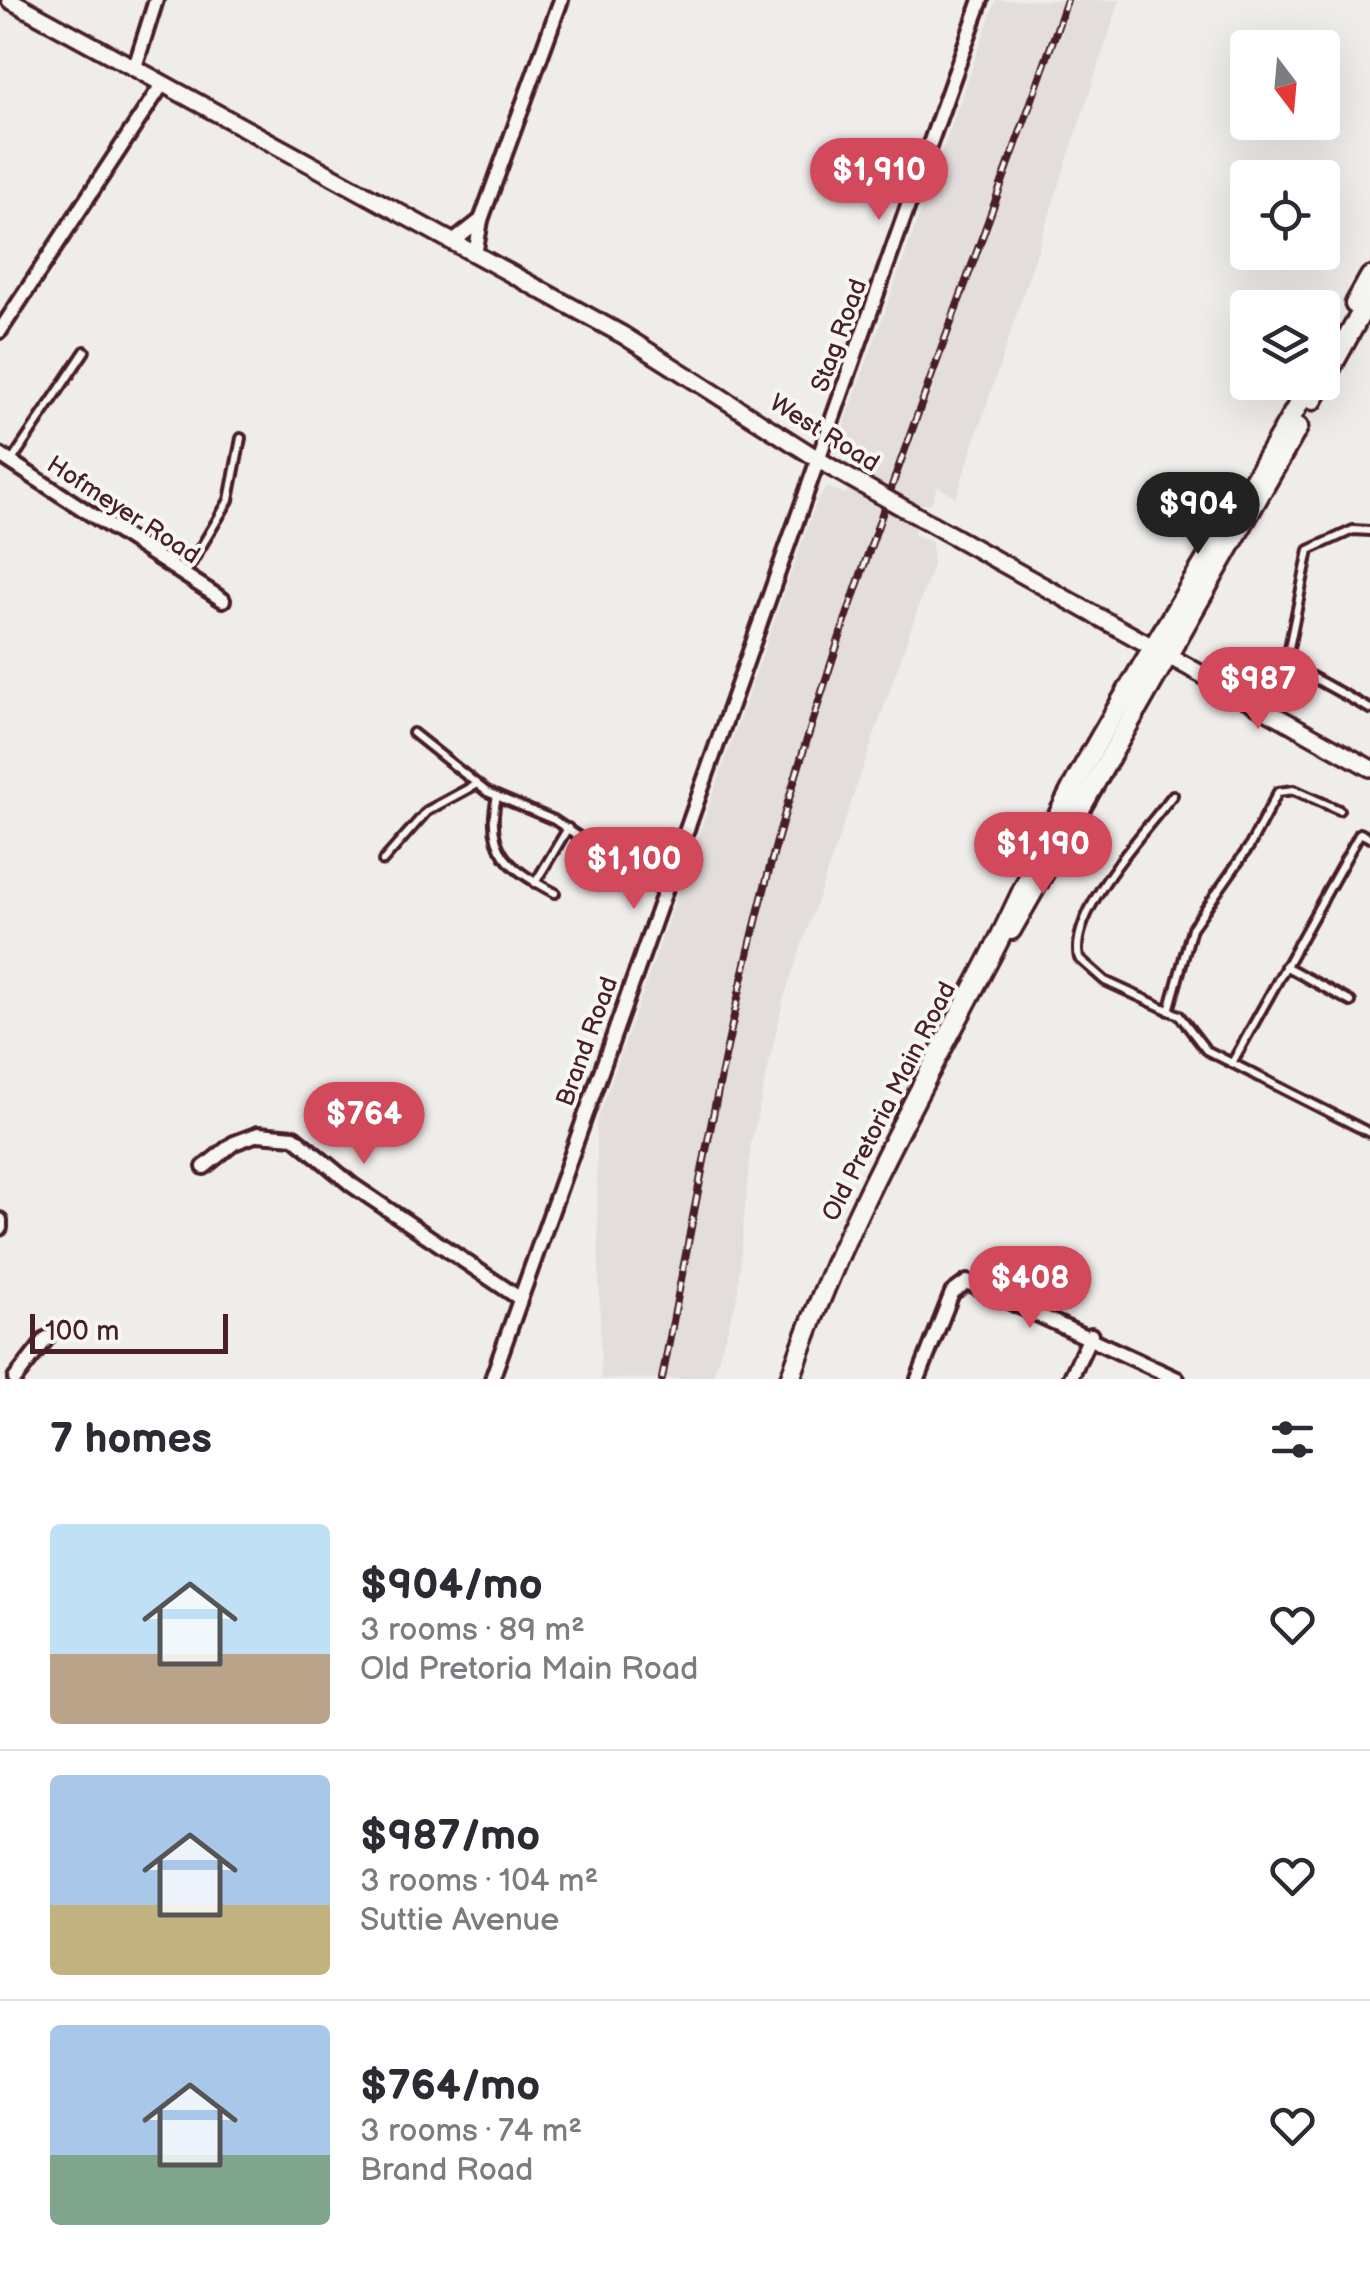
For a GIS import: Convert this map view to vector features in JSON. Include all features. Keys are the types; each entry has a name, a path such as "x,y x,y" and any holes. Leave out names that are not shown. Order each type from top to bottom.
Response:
{"main road":[{"path":"1340,330 1370,277"},
{"name":"Old Pretoria Main Road","path":"790,1379 814,1310 880,1162 990,959 1056,818 1370,297"},
{"name":"Old Pretoria Main Road","path":"1160,651 1300,400"}],"street":[{"name":"West Road","path":"10,0 622,335 825,464 1370,768"},
{"path":"135,67 156,0"},
{"path":"474,255 481,220 560,0"},
{"name":"Stag Road","path":"825,464 981,0"},
{"path":"0,330 163,83"},
{"path":"453,242 481,220"},
{"name":"Hofmeyer Road","path":"6,458 224,600"},
{"name":"Brand Road","path":"492,1379 663,892 825,464"},
{"path":"204,1167 234,1143 258,1134 294,1137 352,1185 519,1298"},
{"path":"0,1220 0,1228"},
{"path":"918,1379 952,1293 967,1282 1091,1335 1178,1379"},
{"path":"1070,1379 1091,1335"},
{"path":"16,1379 48,1338"}],"lane":[{"path":"6,458 84,352"},
{"path":"184,575 229,500 241,438"},
{"path":"1370,531 1353,530 1309,550 1288,653 1294,667 1370,709"},
{"path":"413,733 475,785 568,828 663,892"},
{"path":"384,860 427,811 475,785"},
{"path":"1170,1010 1192,928 1249,847 1278,792 1294,790 1339,810"},
{"path":"497,796 493,829 510,868 555,894"},
{"path":"1174,796 1122,859 1077,937 1078,958 1093,974 1170,1010 1190,1026 1206,1050 1370,1133"},
{"path":"535,883 568,828"},
{"path":"1232,1063 1360,832 1370,838"},
{"path":"1285,966 1351,1002"}],"shaded area":[{"path":"996,0 1120,0 956,498 938,486 931,504 922,504 914,534 932,542 933,565 784,997 751,1144 737,1298 712,1379 601,1379 596,1124 817,500 827,487 846,494 854,467 836,448"}],"railway":[{"path":"662,1379 733,1021 786,809 886,504 1067,0"}]}
